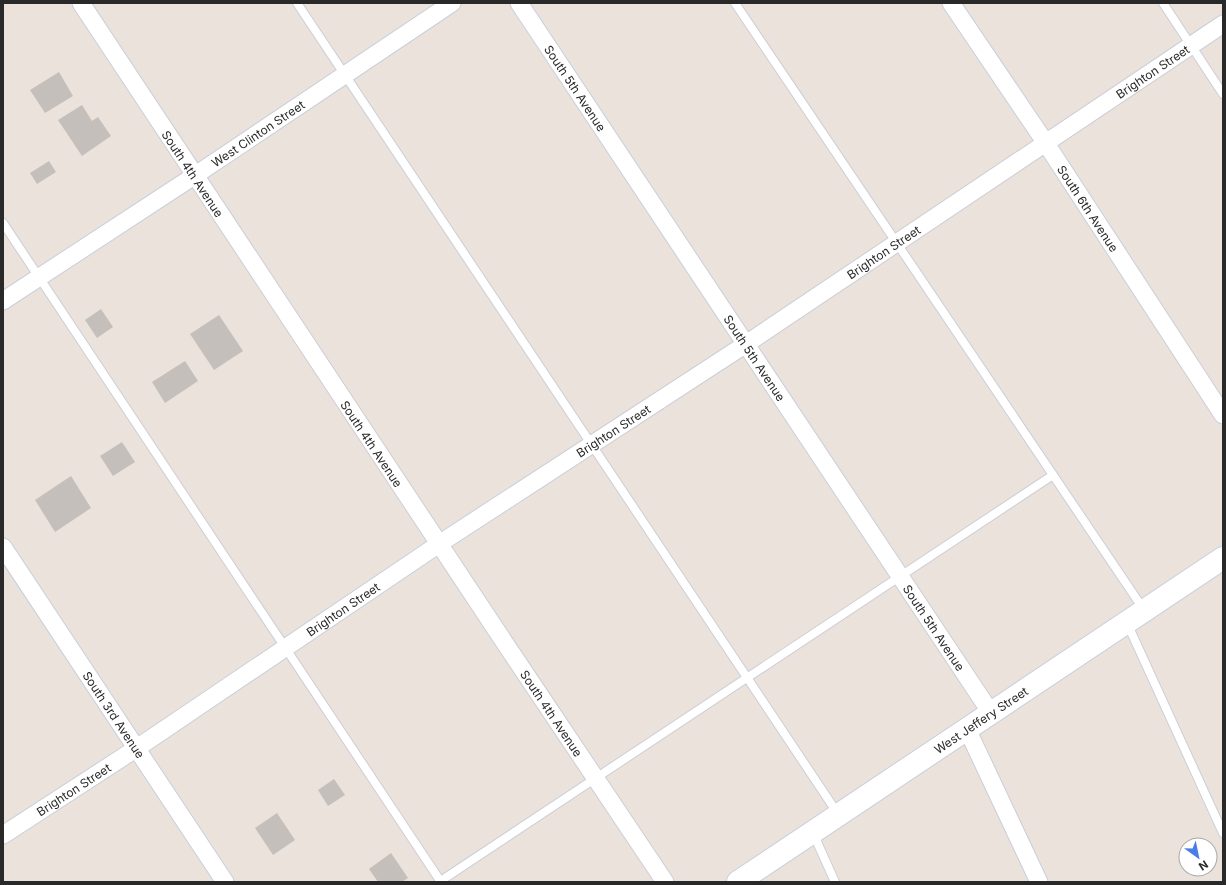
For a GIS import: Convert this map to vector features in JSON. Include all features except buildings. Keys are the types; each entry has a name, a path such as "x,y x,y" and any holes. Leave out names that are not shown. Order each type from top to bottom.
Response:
{"main road":[{"name":"West Jeffery Street","path":"738,882 1223,558"}],"street":[{"name":"South 4th Avenue","path":"82,3 194,176 665,882"},
{"name":"West Clinton Street","path":"3,301 194,176 452,3"},
{"name":"South 5th Avenue","path":"519,3 991,713"},
{"name":"South 6th Avenue","path":"952,3 1045,142 1223,415"},
{"name":"Brighton Street","path":"3,835 137,748 439,544 746,344 1223,24"},
{"name":"South 3rd Avenue","path":"3,547 224,882"},
{"path":"967,729 1039,882"}],"lane":[{"path":"297,3 838,815"},
{"path":"735,3 1144,610"},
{"path":"1163,3 1223,94"},
{"path":"3,223 440,882 1053,475"},
{"path":"1126,622 1223,833"},
{"path":"812,832 835,882"}]}
